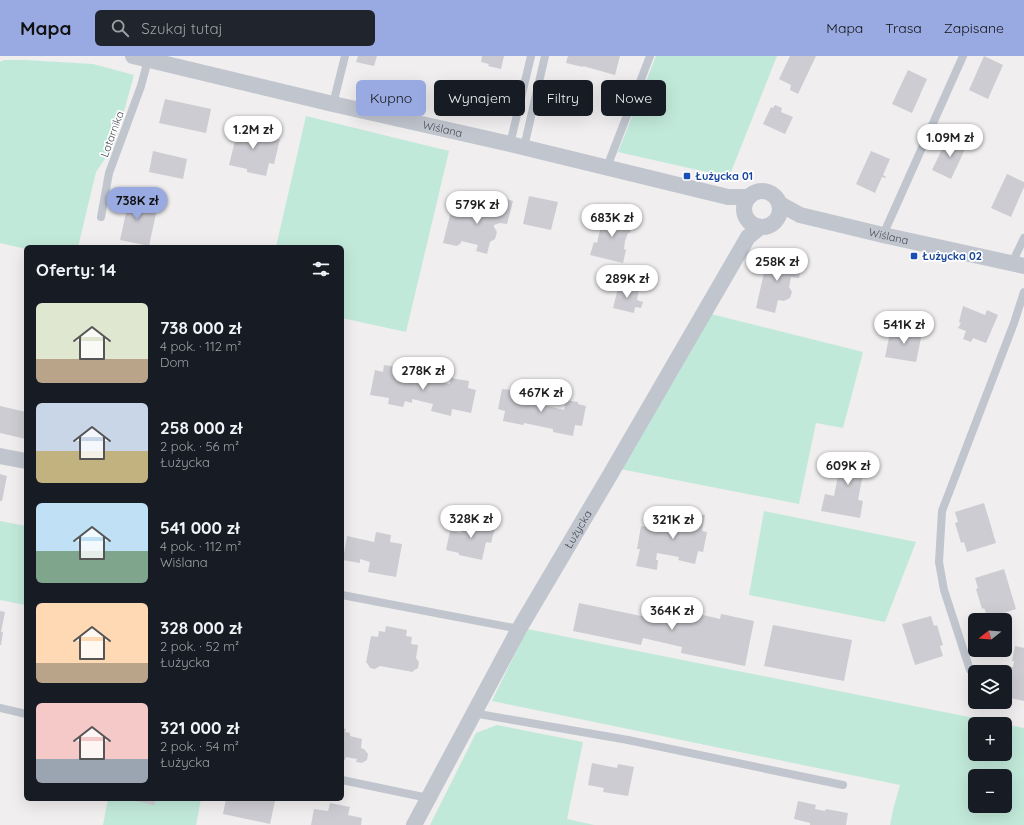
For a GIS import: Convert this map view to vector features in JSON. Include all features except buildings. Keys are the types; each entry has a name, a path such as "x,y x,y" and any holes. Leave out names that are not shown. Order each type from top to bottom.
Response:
{"street":[{"name":"Wiślana","path":"140,58 333,104 517,145 728,197 750,219"},
{"path":"764,191 774,195 779,211 774,223 765,228 750,219 753,193 764,191"},
{"name":"Wiślana","path":"779,211 1018,265"},
{"name":"Łużycka","path":"414,825 519,629 610,475 750,219"},
{"path":"0,456 24,461"}],"lane":[{"path":"333,104 345,56"},
{"path":"517,145 531,56"},
{"path":"517,145 545,56"},
{"path":"607,167 650,56"},
{"path":"883,235 963,56"},
{"name":"Latarnika","path":"101,217 109,173 141,86 140,58"},
{"path":"1018,265 1024,238"},
{"path":"968,665 944,590 939,562 942,511 1014,323 1024,292"},
{"path":"344,595 519,629"},
{"path":"0,708 24,714"},
{"path":"473,713 628,740 843,785"},
{"path":"344,780 428,798"}],"green space":[{"path":"656,56 777,56 729,177 618,152 632,116 666,116 666,80 646,80"},
{"path":"4,60 25,60 93,64 134,75 115,144 96,172 78,245 24,245 24,249 0,243 0,62"},
{"path":"306,116 449,151 406,332 344,318 344,245 276,245"},
{"path":"711,314 863,352 843,428 816,423 799,504 620,469"},
{"path":"764,511 916,542 885,622 749,595"},
{"path":"0,521 24,526 24,605 0,600"},
{"path":"527,629 969,717 968,761 1012,761 1012,725 1024,728 1024,825 890,825 900,785 492,701"},
{"path":"497,725 583,742 567,819 594,825 430,825 476,733"},
{"path":"108,801 201,801 196,825 103,825"}],"place":[{"name":"Łużycka 01","path":"687,176"},
{"name":"Łużycka 02","path":"914,256"}]}
